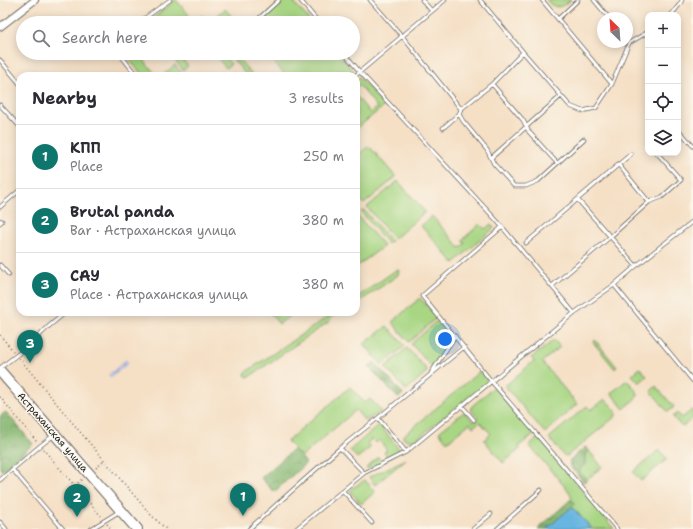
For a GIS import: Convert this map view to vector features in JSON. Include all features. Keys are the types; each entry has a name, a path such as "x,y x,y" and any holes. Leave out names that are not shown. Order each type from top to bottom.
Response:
{"main road":[{"name":"Астраханская улица","path":"0,369 137,529"}],"street":[{"path":"0,27 35,0"}],"lane":[{"path":"148,16 170,0"},
{"path":"262,16 280,0"},
{"path":"300,0 313,16"},
{"path":"370,0 402,36 461,109"},
{"path":"422,0 432,11"},
{"path":"360,72 445,0"},
{"path":"480,0 570,106 582,112 596,108 612,84 625,48"},
{"path":"542,0 612,84"},
{"path":"558,19 578,0"},
{"path":"594,0 604,12"},
{"path":"673,12 682,0"},
{"path":"633,39 645,33"},
{"path":"443,128 459,114 461,109 492,84 523,52"},
{"path":"0,60 16,79"},
{"path":"124,60 134,72"},
{"path":"350,60 502,227 574,313"},
{"path":"492,84 523,120 529,132 557,163"},
{"path":"491,158 561,96"},
{"path":"0,105 16,123"},
{"path":"459,114 487,150 494,164 514,186 526,186 538,181 584,139"},
{"path":"681,132 693,146"},
{"path":"526,243 630,154"},
{"path":"552,286 649,202 662,197 681,180 660,156"},
{"path":"618,164 649,202"},
{"path":"0,207 16,193"},
{"path":"578,200 636,266"},
{"path":"0,220 2,222 0,223"},
{"path":"296,529 364,473 406,452 574,313 614,285 693,221"},
{"path":"502,227 422,296 492,382 617,529"},
{"path":"0,265 9,275"},
{"path":"614,285 693,381"},
{"path":"0,369 31,344 61,316"},
{"path":"429,376 455,336"},
{"path":"249,529 340,448 464,347"},
{"path":"462,406 474,420"},
{"path":"378,418 406,452"},
{"path":"0,480 55,434"},
{"path":"340,448 364,473"},
{"path":"12,469 63,529"},
{"path":"497,529 541,490"},
{"path":"343,491 372,523"},
{"path":"91,529 121,510"},
{"path":"473,529 491,514"},
{"path":"0,522 6,529"}],"path":[{"path":"0,335 151,516 166,529"},
{"path":"0,397 111,529"}],"shaded area":[{"path":"126,359 129,363 111,378 108,375"}],"green space":[{"path":"175,0 189,15 188,16 156,16"},
{"path":"284,0 292,0 306,16 266,16"},
{"path":"546,0 571,0 564,5 555,7"},
{"path":"225,9 231,16 217,16"},
{"path":"130,60 144,60 154,72 140,72"},
{"path":"175,60 183,60 188,66 183,70"},
{"path":"219,60 227,60 231,64 226,68"},
{"path":"234,60 240,60 250,72 244,72"},
{"path":"272,60 344,60 354,72 283,72"},
{"path":"175,65 181,72 167,72"},
{"path":"360,78 384,106 360,126 360,101 370,113 377,107 360,86"},
{"path":"369,146 396,177 364,204 360,199 360,153"},
{"path":"398,181 425,212 394,239 367,207"},
{"path":"364,210 391,241 388,244 361,212"},
{"path":"432,216 460,248 465,244 462,240 480,224 485,229 491,224 494,228 454,263 421,226"},
{"path":"360,219 384,246 360,264"},
{"path":"396,270 399,271 398,275 360,301 360,295"},
{"path":"420,298 437,317 409,342 392,322"},
{"path":"272,316 290,316 279,324"},
{"path":"329,316 333,316 330,321 249,377 245,375 246,372"},
{"path":"438,320 452,338 432,367 411,344"},
{"path":"387,326 405,346 382,365 364,344"},
{"path":"554,340 560,347 542,362 577,404 545,433 505,386 534,361 531,358"},
{"path":"595,340 617,367 615,369 593,342"},
{"path":"407,348 428,371 406,390 385,367"},
{"path":"374,362 403,394 398,398 369,367"},
{"path":"640,368 647,376 639,383 632,375"},
{"path":"480,371 488,381 486,384 414,441 407,440 402,437"},
{"path":"627,380 638,393 637,397 624,409 611,393"},
{"path":"656,386 674,407 668,412 651,391"},
{"path":"350,387 365,403 370,399 382,411 365,421 356,410 301,457 287,441"},
{"path":"494,387 534,434 519,446 520,449 503,463 484,440 491,434 480,422 473,427 470,423 447,442 439,432 464,412 474,422 478,418 471,410 471,407"},
{"path":"605,399 616,411 616,416 567,456 563,455 549,438 587,406 591,410"},
{"path":"693,409 693,418 682,427 673,417 678,413 682,418"},
{"path":"6,412 33,444 2,471 0,468 0,416"},
{"path":"380,425 400,450 389,459 367,469 366,468 378,457 382,461 387,456 384,452 387,450 379,440 376,443 372,439 367,443 370,448 357,458 350,450"},
{"path":"539,437 614,529 592,529 572,507 574,505 573,501 570,500 572,498 570,495 571,494 529,445"},
{"path":"586,447 602,467 584,482 570,466 570,460"},
{"path":"586,447 589,450 585,456 585,464 580,469 580,472 587,480 584,482 570,466 570,460"},
{"path":"294,449 306,463 274,492 261,478"},
{"path":"659,450 667,459 641,481 633,472"},
{"path":"406,459 375,485 369,477"},
{"path":"365,480 375,492 361,504 350,491"},
{"path":"570,500 575,503 572,507 546,529 538,529"}],"water":[{"path":"572,507 592,529 546,529"}],"place":[{"name":"САУ","path":"30,363"},
{"name":"КПП","path":"243,516"},
{"name":"Brutal panda","path":"77,517"}]}
